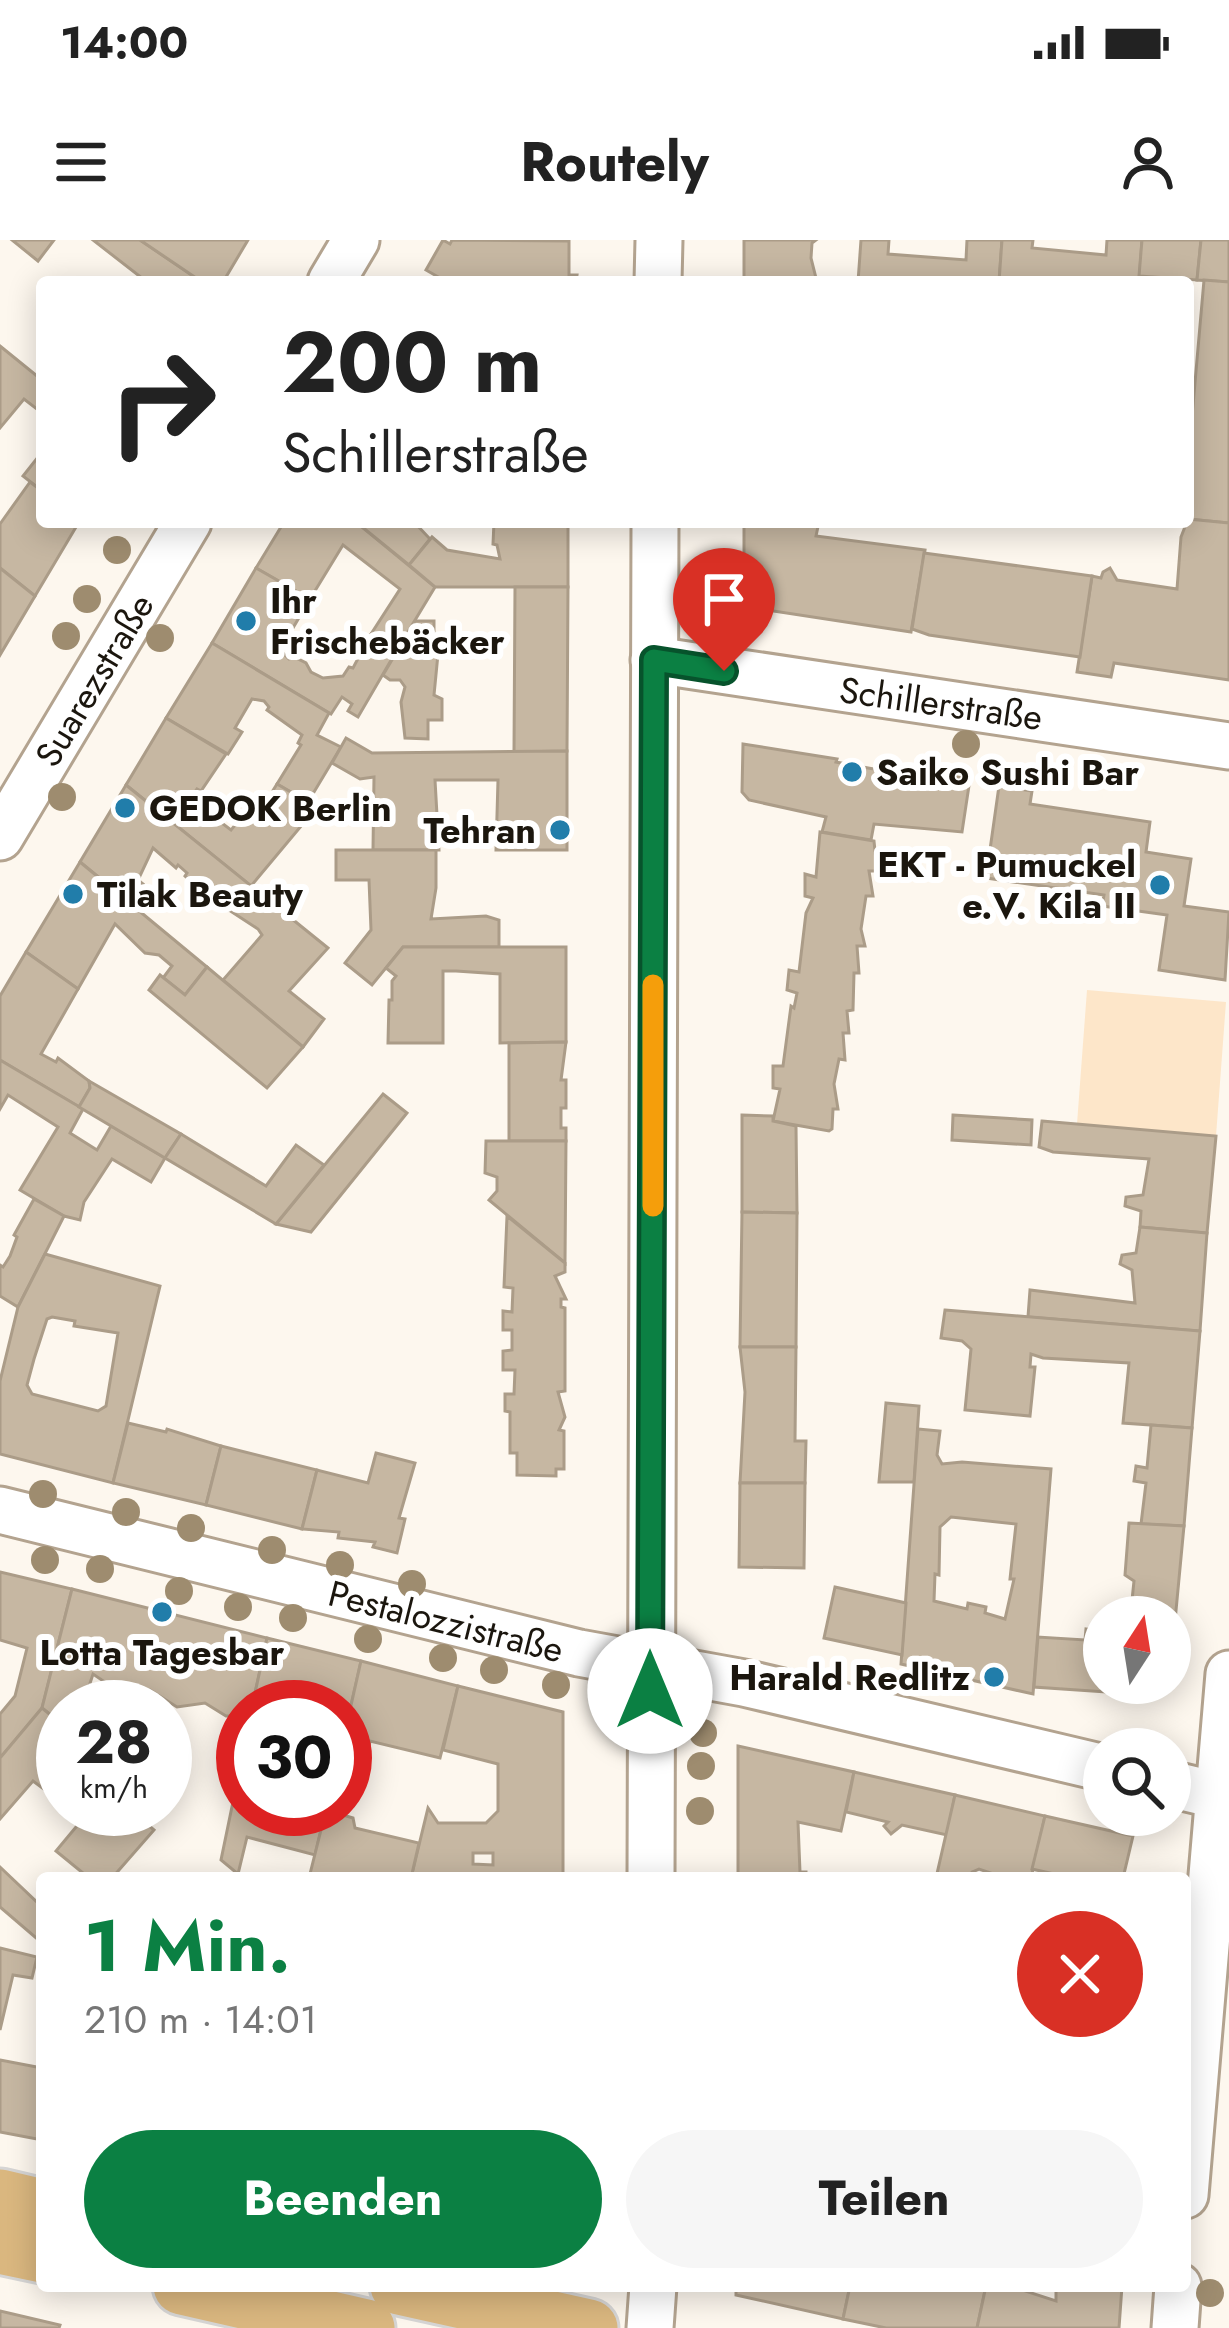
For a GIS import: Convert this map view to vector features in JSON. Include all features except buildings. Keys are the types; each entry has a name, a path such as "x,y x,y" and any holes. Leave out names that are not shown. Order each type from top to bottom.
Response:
{"main road":[{"path":"0,2198 36,2206"},
{"path":"0,2245 36,2253"},
{"path":"208,2292 366,2328"},
{"path":"415,2292 479,2316 589,2328"}],"street":[{"path":"335,276 356,240"},
{"path":"658,276 659,240"},
{"name":"Suarezstraße","path":"0,837 184,528"},
{"path":"651,1872 655,528"},
{"name":"Schillerstraße","path":"654,660 1229,746"},
{"name":"Pestalozzistraße","path":"0,1510 481,1630 744,1683 1083,1763"},
{"path":"1191,2133 1224,1797 1229,1674"},
{"path":"1191,1789 1224,1797"},
{"path":"650,2328 653,2292"},
{"path":"1174,2328 1177,2292"}],"shaded area":[{"path":"1087,990 1226,1002 1216,1136 1077,1124"}],"slow traffic":[{"path":"653,985 653,1206"}],"place":[{"name":"Ihr Frischebäcker","path":"246,621"},
{"name":"Saiko Sushi Bar","path":"852,772"},
{"name":"GEDOK Berlin","path":"125,808"},
{"name":"Tehran","path":"560,830"},
{"name":"EKT - Pumuckel e.V. Kila II","path":"1160,885"},
{"name":"Tilak Beauty","path":"73,894"},
{"name":"Lotta Tagesbar","path":"162,1612"},
{"name":"Harald Redlitz","path":"994,1677"}],"route":[{"path":"650,1691 654,660 724,671"}]}
